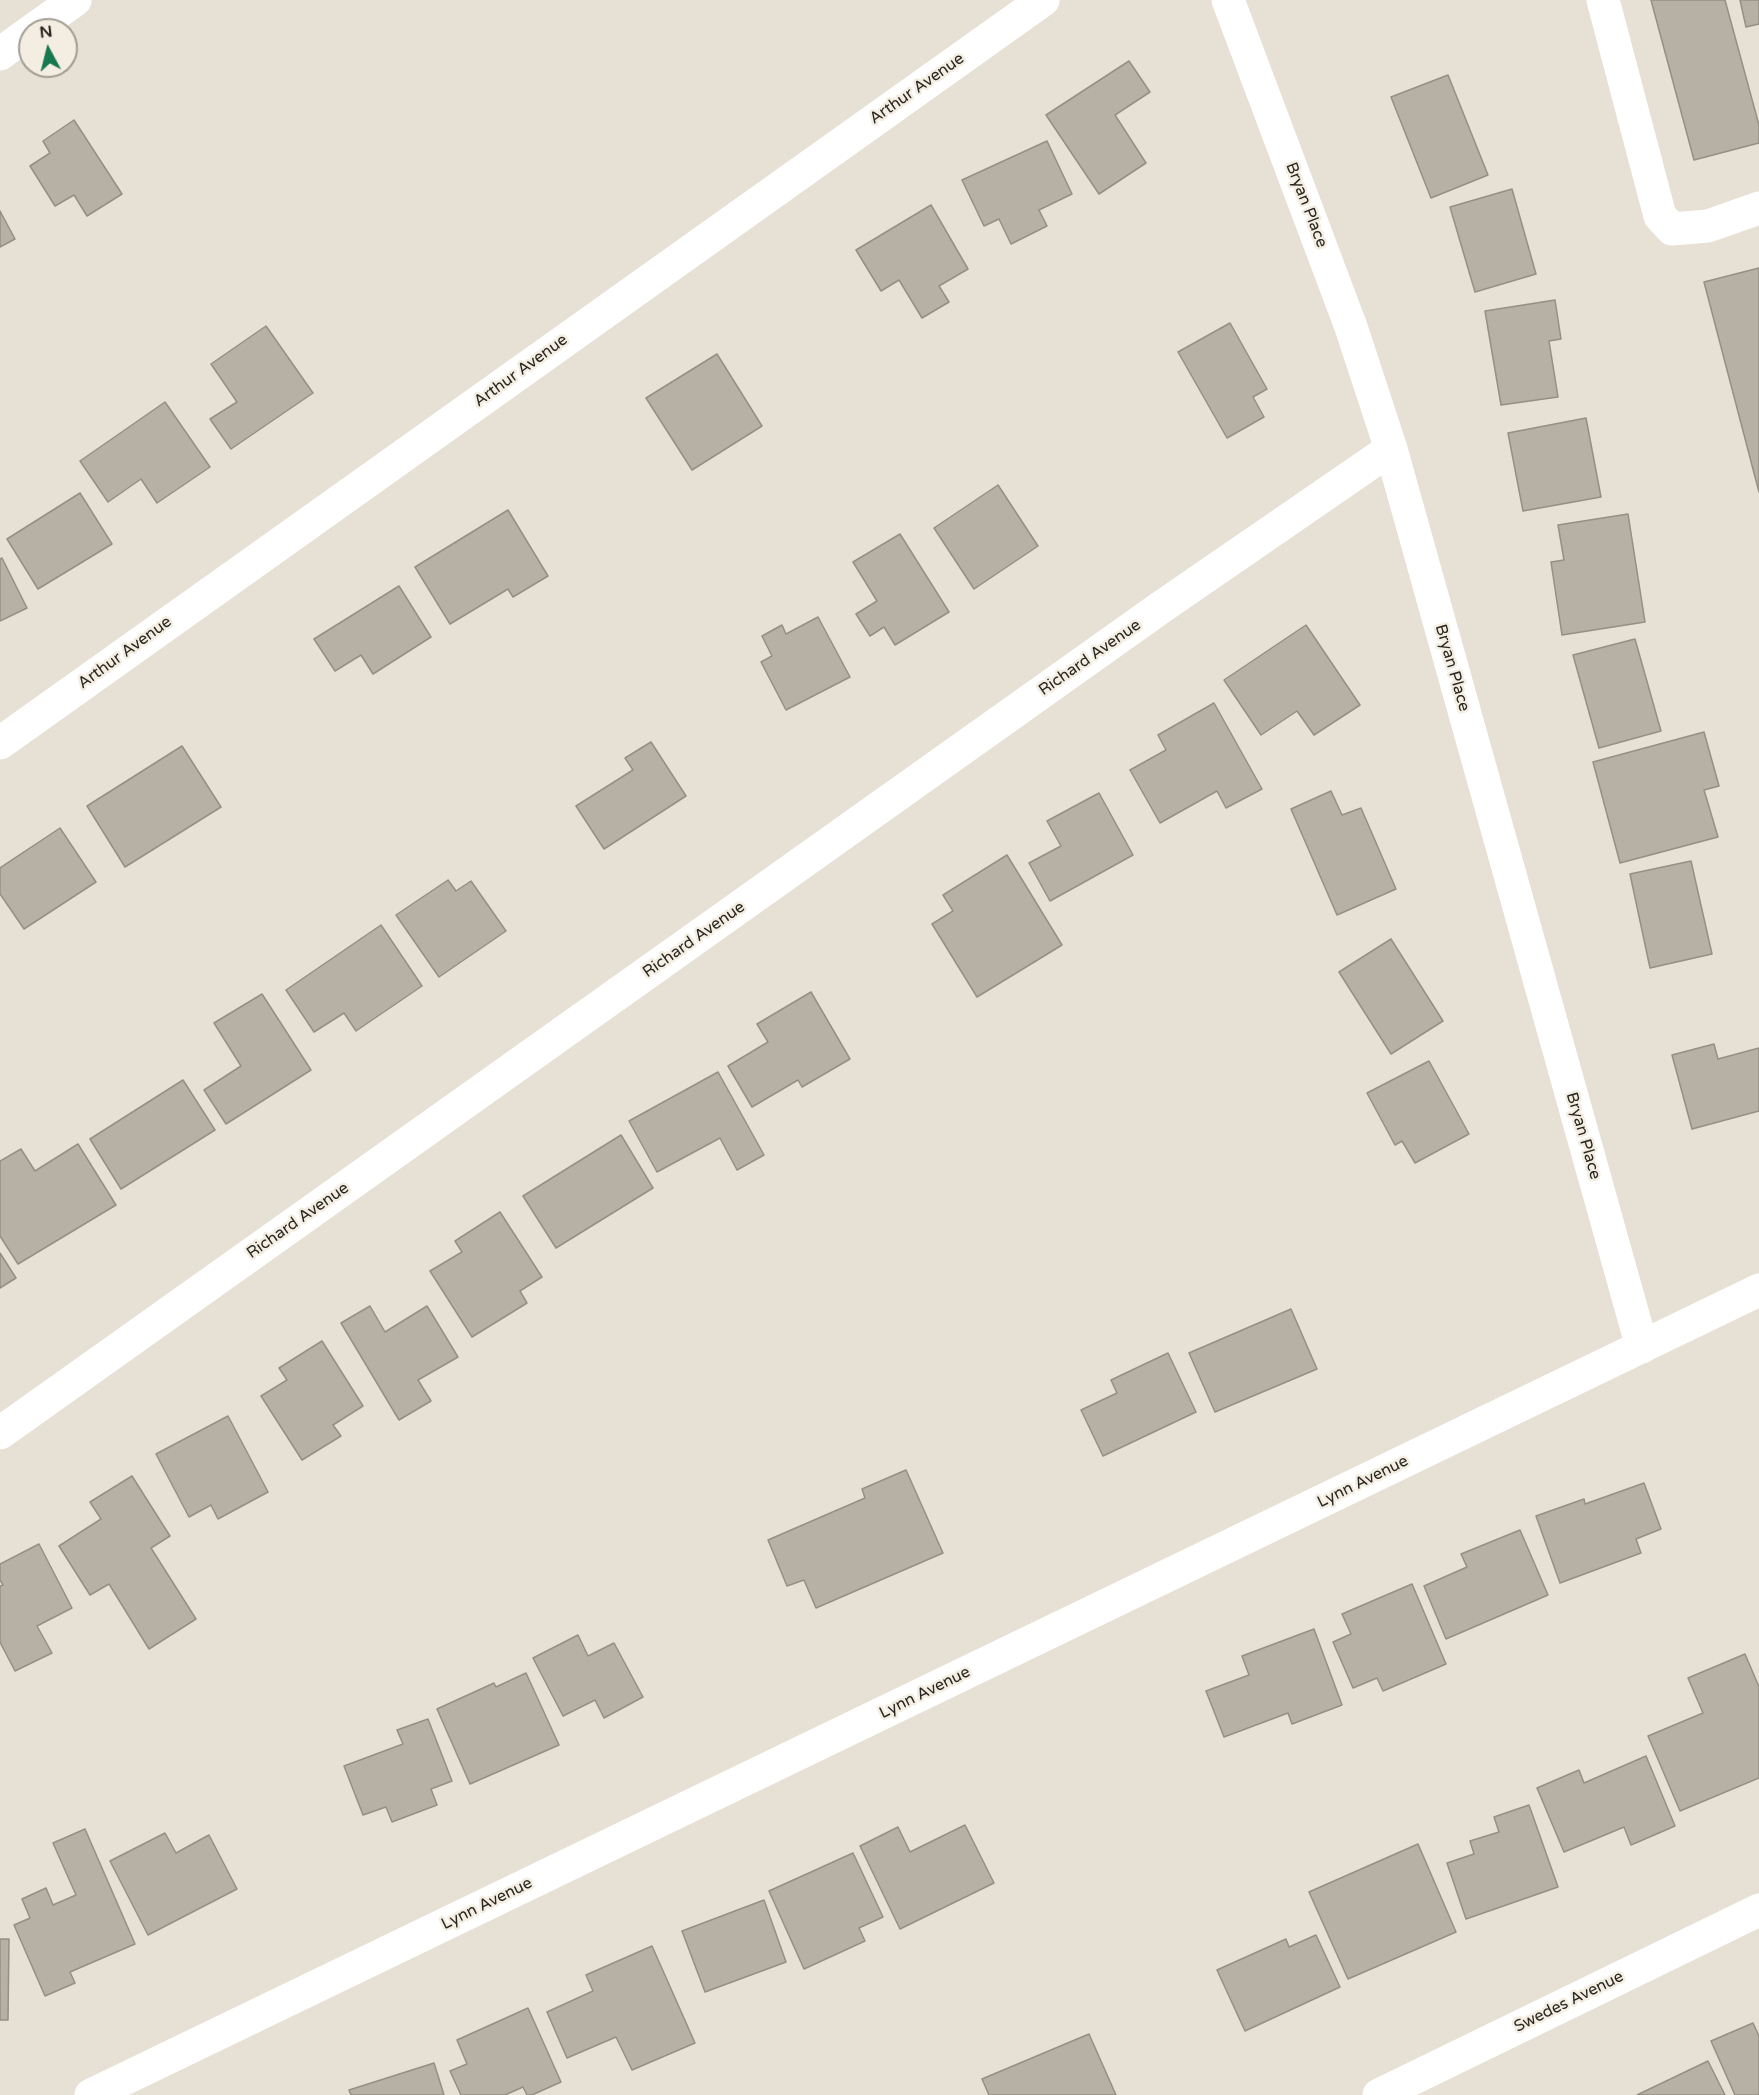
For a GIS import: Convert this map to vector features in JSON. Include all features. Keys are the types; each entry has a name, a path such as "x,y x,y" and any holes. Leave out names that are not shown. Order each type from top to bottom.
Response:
{"street":[{"path":"50,18 75,0"},
{"name":"Arthur Avenue","path":"0,743 1043,0"},
{"name":"Bryan Place","path":"1228,0 1351,327 1391,449 1642,1347"},
{"path":"1603,0 1660,216 1672,229 1708,226 1759,208"},
{"path":"0,54 18,41"},
{"name":"Richard Avenue","path":"0,1433 1150,615 1391,449"},
{"name":"Lynn Avenue","path":"91,2095 1759,1290"},
{"name":"Swedes Avenue","path":"1379,2095 1759,1910"}],"building":[{"path":"1651,0 1725,0 1759,125 1759,143 1694,160"},
{"path":"1740,0 1759,0 1759,24 1746,27"},
{"path":"1129,61 1150,92 1115,115 1146,163 1099,194 1046,115"},
{"path":"1448,75 1488,175 1431,198 1391,97"},
{"path":"74,120 122,194 87,216 74,195 55,206 30,166 50,153 43,141"},
{"path":"1047,141 1072,194 1039,210 1047,226 1011,244 999,219 984,226 962,180"},
{"path":"1512,189 1536,274 1475,292 1450,207"},
{"path":"931,205 968,269 939,286 949,302 922,318 899,280 881,291 856,250"},
{"path":"0,211 15,239 0,247"},
{"path":"1759,268 1759,492 1704,282"},
{"path":"1555,300 1561,339 1549,341 1558,397 1501,405 1485,311"},
{"path":"1230,323 1267,389 1253,397 1264,417 1227,438 1178,352"},
{"path":"266,326 313,393 231,449 210,419 237,402 211,364"},
{"path":"717,354 762,426 692,470 646,398"},
{"path":"165,402 210,467 157,503 141,479 108,502 80,461"},
{"path":"1586,418 1601,497 1523,511 1508,433"},
{"path":"998,485 1038,546 974,589 934,528"},
{"path":"80,493 112,544 38,589 7,539"},
{"path":"508,510 548,576 513,597 508,589 450,624 415,567"},
{"path":"1628,514 1645,622 1562,635 1551,562 1564,560 1558,525"},
{"path":"900,534 949,612 895,645 884,627 870,636 856,614 877,601 853,562"},
{"path":"2,558 27,608 0,621 0,559"},
{"path":"399,586 431,637 373,674 361,655 335,671 314,639"},
{"path":"818,617 850,677 786,710 761,662 772,656 762,636 782,625 786,634"},
{"path":"1306,625 1360,705 1314,735 1297,711 1261,735 1224,680"},
{"path":"1635,639 1661,731 1599,748 1573,655"},
{"path":"1214,703 1262,789 1226,808 1217,791 1160,823 1130,770 1166,750 1158,735"},
{"path":"1704,732 1719,786 1704,790 1718,837 1620,863 1593,762"},
{"path":"651,742 686,796 604,849 576,806 633,770 625,758"},
{"path":"182,746 221,807 125,867 87,806"},
{"path":"1331,791 1342,815 1361,808 1396,889 1337,915 1291,809"},
{"path":"1099,793 1133,855 1050,901 1029,863 1061,846 1047,821"},
{"path":"60,828 96,882 24,929 0,894 0,868"},
{"path":"1007,855 1062,945 977,997 932,924 953,911 943,895"},
{"path":"1691,861 1712,954 1650,968 1630,874"},
{"path":"448,880 456,891 471,881 506,931 439,977 396,915"},
{"path":"381,925 422,986 356,1031 344,1013 314,1032 286,990"},
{"path":"1391,939 1443,1021 1391,1054 1339,972"},
{"path":"811,992 850,1059 802,1087 798,1080 752,1107 728,1066 768,1042 757,1024"},
{"path":"262,994 311,1070 226,1124 204,1090 241,1066 214,1023"},
{"path":"1714,1044 1718,1059 1759,1048 1759,1111 1692,1129 1672,1055"},
{"path":"1429,1061 1469,1134 1415,1163 1402,1141 1395,1145 1367,1093"},
{"path":"718,1072 764,1155 737,1170 720,1138 657,1172 629,1121"},
{"path":"183,1080 215,1130 121,1189 90,1139"},
{"path":"621,1135 653,1188 556,1248 523,1196"},
{"path":"78,1144 116,1205 18,1264 0,1236 0,1161 21,1149 35,1171"},
{"path":"500,1212 542,1277 520,1291 527,1303 472,1337 430,1271 462,1252 455,1241"},
{"path":"0,1253 16,1278 0,1288"},
{"path":"370,1306 385,1332 427,1306 458,1357 418,1380 431,1401 399,1420 341,1323"},
{"path":"1291,1309 1317,1369 1215,1412 1189,1353"},
{"path":"322,1341 363,1406 333,1425 341,1436 302,1460 261,1396 287,1380 279,1368"},
{"path":"1168,1353 1196,1412 1103,1456 1081,1410 1117,1393 1111,1380"},
{"path":"228,1416 268,1492 218,1519 211,1505 189,1517 156,1454"},
{"path":"906,1470 943,1553 816,1608 804,1580 787,1586 768,1540 865,1498 862,1489"},
{"path":"132,1476 170,1536 151,1548 196,1619 149,1649 109,1584 90,1595 59,1546 101,1519 90,1502"},
{"path":"1644,1483 1661,1529 1636,1539 1641,1553 1560,1583 1536,1516 1584,1499 1585,1504"},
{"path":"1520,1530 1548,1595 1446,1639 1424,1586 1467,1567 1461,1554"},
{"path":"39,1544 72,1608 37,1626 52,1653 15,1671 0,1642 0,1586 3,1585 0,1580 0,1564"},
{"path":"1412,1584 1446,1664 1383,1691 1377,1678 1353,1688 1333,1642 1351,1634 1342,1614"},
{"path":"1314,1629 1342,1705 1292,1724 1288,1713 1224,1737 1206,1691 1249,1675 1242,1656"},
{"path":"578,1635 588,1656 614,1643 643,1697 604,1718 595,1700 563,1716 533,1658"},
{"path":"1745,1654 1759,1687 1759,1778 1680,1811 1648,1736 1703,1713 1688,1678"},
{"path":"526,1673 559,1745 470,1784 437,1709 494,1683 496,1687"},
{"path":"428,1719 452,1781 431,1789 437,1805 392,1822 386,1807 363,1815 344,1766 403,1744 397,1730"},
{"path":"1646,1756 1675,1826 1631,1845 1624,1827 1564,1852 1537,1788 1579,1770 1584,1783"},
{"path":"1529,1805 1558,1887 1466,1919 1447,1863 1474,1854 1470,1841 1499,1832 1494,1817"},
{"path":"965,1825 994,1883 900,1929 860,1846 898,1827 910,1852"},
{"path":"85,1829 135,1944 70,1972 75,1983 45,1996 14,1925 30,1918 22,1899 46,1888 53,1905 76,1895 53,1843"},
{"path":"165,1833 176,1853 209,1835 237,1889 148,1935 110,1861"},
{"path":"1418,1844 1456,1932 1348,1979 1309,1892"},
{"path":"853,1853 883,1917 859,1928 865,1941 804,1969 769,1891"},
{"path":"764,1900 786,1962 705,1992 682,1931"},
{"path":"1316,1935 1340,1987 1245,2031 1217,1970 1286,1939 1289,1947"},
{"path":"0,1939 9,1939 8,2020 0,2020"},
{"path":"652,1946 695,2043 632,2070 616,2037 567,2058 547,2012 593,1991 586,1975"},
{"path":"528,2008 561,2082 532,2095 527,2095 523,2087 505,2095 461,2095 450,2071 467,2064 457,2040"},
{"path":"1753,2023 1759,2036 1759,2095 1735,2095 1711,2041"},
{"path":"1089,2034 1116,2095 989,2095 982,2079"},
{"path":"1708,2061 1725,2095 1637,2095"},
{"path":"434,2063 444,2095 351,2095 349,2090"}]}
